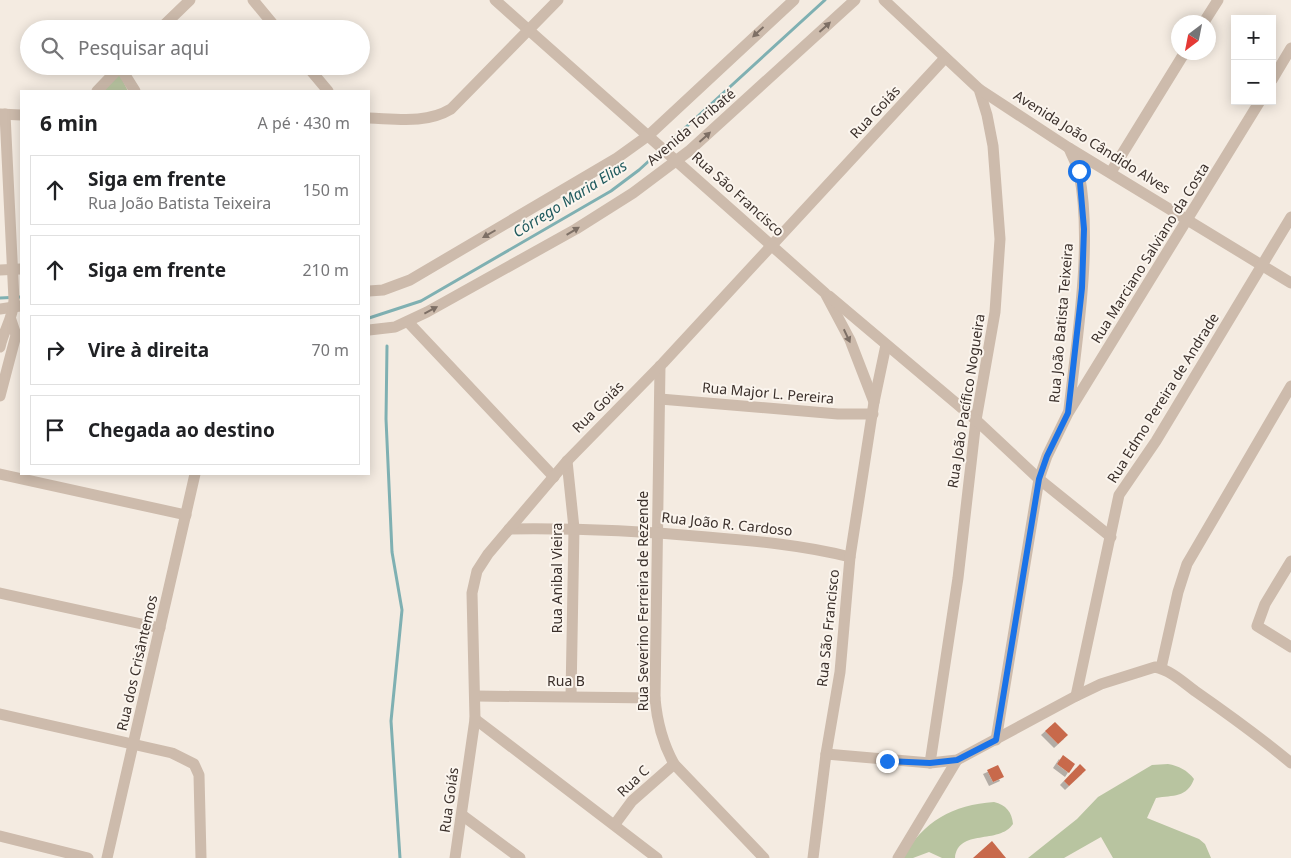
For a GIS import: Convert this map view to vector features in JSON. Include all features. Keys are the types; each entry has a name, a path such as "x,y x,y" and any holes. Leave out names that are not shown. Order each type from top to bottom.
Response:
{"street":[{"path":"169,20 190,0"},
{"path":"253,0 269,20"},
{"name":"Rua São Francisco","path":"495,0 825,293 850,340 874,402"},
{"path":"370,118 416,120 442,114 456,104 558,0"},
{"name":"Avenida Toribaté","path":"370,291 382,290 410,280 652,138 794,0"},
{"name":"Avenida Toribaté","path":"370,330 395,327 408,322 576,229 633,193 855,0"},
{"path":"884,0 980,89"},
{"path":"1208,15 1218,0"},
{"path":"1276,73 1291,48"},
{"name":"Rua Goiás","path":"455,858 475,719 476,696 472,593 477,571 488,554 566,461 660,366 945,58"},
{"path":"1111,172 1180,60"},
{"path":"98,90 113,75"},
{"path":"126,75 134,90"},
{"path":"315,75 327,90"},
{"name":"Avenida João Cândido Alves","path":"980,89 1069,148 1291,283"},
{"name":"Rua João Pacífico Nogueira","path":"930,763 958,578 976,420 995,312 1000,239 993,146 988,115 980,89"},
{"name":"Rua Marciano Salviano da Costa","path":"996,740 1039,479 1047,456 1068,413 1258,105"},
{"path":"0,347 1,335 11,320 16,304 16,272 3,114 20,115"},
{"name":"Rua João Batista Teixeira","path":"1068,413 1082,288 1084,229 1079,171 1069,148"},
{"name":"Rua Edmo Pereira de Andrade","path":"1076,696 1095,599 1111,538 1114,510 1119,495 1156,441 1291,217"},
{"path":"0,270 16,272"},
{"path":"825,293 976,420 1039,479 1111,538"},
{"path":"0,309 16,304"},
{"path":"0,396 2,380 18,335 11,320"},
{"path":"408,322 554,477"},
{"name":"Rua São Francisco","path":"813,858 826,754 840,672 850,557 874,402 886,345"},
{"name":"Rua Severino Ferreira de Rezende","path":"660,366 656,698 658,723 667,751 674,764 764,858"},
{"path":"1161,668 1178,592 1187,564 1291,386"},
{"name":"Rua Major L. Pereira","path":"660,399 838,414 873,414"},
{"name":"Rua Anibal Vieira","path":"566,461 574,528 571,696"},
{"path":"0,474 186,515"},
{"name":"Rua dos Crisântemos","path":"107,858 195,475"},
{"name":"Rua João R. Cardoso","path":"509,529 574,528 657,532 777,543 850,557"},
{"path":"1291,561 1265,604 1257,626 1291,647"},
{"path":"0,593 160,628"},
{"path":"826,754 930,763 957,760 1076,696 1141,670 1161,668 1239,722 1291,763"},
{"name":"Rua B","path":"476,696 656,698"},
{"path":"0,714 172,753 194,764 199,775 200,858"},
{"path":"475,719 615,824 657,858"},
{"path":"898,858 957,760"},
{"name":"Rua C","path":"615,824 632,801 674,764"},
{"path":"462,815 520,858"},
{"path":"0,836 88,858"}],"green space":[{"path":"117,75 120,75 128,90 103,90"},
{"path":"1168,764 1183,769 1194,779 1188,790 1183,793 1156,798 1147,818 1199,839 1205,844 1211,858 1113,858 1101,837 1064,858 1028,858 1077,819 1098,797 1152,765"},
{"path":"994,802 1005,807 1011,816 1013,824 1007,830 963,843 958,849 955,858 942,858 929,852 913,858 903,858 920,834 941,817 965,807"}],"building":[{"path":"1055,722 1068,735 1058,744 1045,731"},
{"path":"1063,755 1075,764 1069,773 1057,764"},
{"path":"1080,764 1086,770 1069,786 1064,781"},
{"path":"998,765 1004,777 993,782 987,770"},
{"path":"992,841 1006,858 973,858"}],"waterway":[{"name":"Córrego Maria Elias","path":"370,318 421,301 611,191 639,170 825,0"},
{"name":"Córrego Maria Elias","path":"0,298 20,297"},
{"path":"387,346 386,419 392,552 402,610 391,721 400,858"}],"route":[{"path":"887,761 930,763 957,760 996,740 1016,629 1039,479 1047,456 1068,413 1082,288 1084,229 1079,171"}]}
